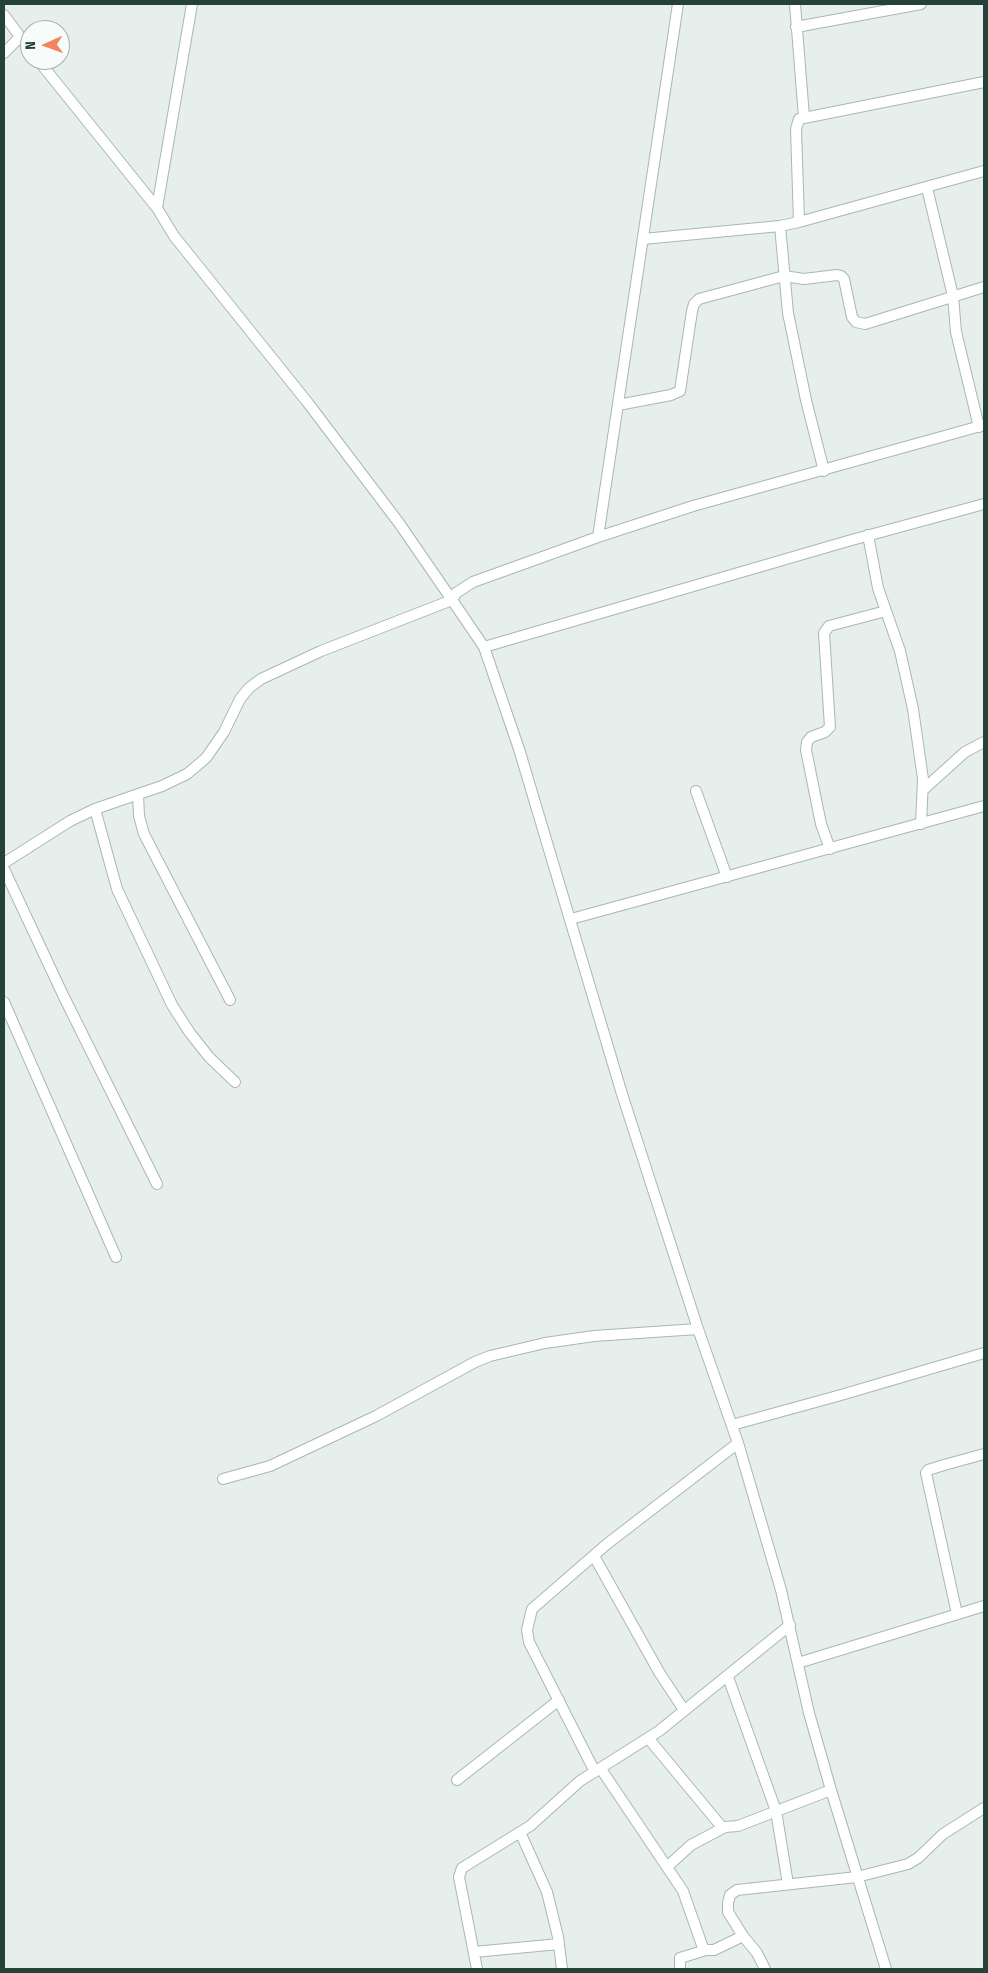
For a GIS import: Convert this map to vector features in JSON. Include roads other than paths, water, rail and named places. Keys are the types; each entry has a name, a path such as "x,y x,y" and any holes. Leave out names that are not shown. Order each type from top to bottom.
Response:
{"street":[{"path":"157,208 192,4"},
{"path":"598,537 678,4"},
{"path":"795,4 804,117"},
{"path":"796,27 922,4"},
{"path":"4,15 20,37 4,52"},
{"path":"46,70 157,208 174,236 308,403 393,515 484,647 519,749 622,1094 698,1329 738,1442 790,1625 831,1790 886,1969"},
{"path":"799,222 796,130 799,119 984,82"},
{"path":"643,239 780,226 984,171"},
{"path":"4,863 70,821 95,809 162,786 187,774 206,758 224,732 240,699 260,679 321,651 452,600 456,593 473,582 598,537 693,506 981,426 956,332 953,296 926,188"},
{"path":"780,226 788,313 806,400 824,471"},
{"path":"618,405 670,395 680,390 692,311 696,302 784,276 804,279 820,276 841,276 846,286 852,317 856,322 865,324 984,287"},
{"path":"484,647 868,535 984,504"},
{"path":"868,535 878,588 906,671 924,789 920,824"},
{"path":"830,849 821,824 806,750 808,739 825,732 830,727 824,633 827,627 834,624 886,611"},
{"path":"924,789 966,752 984,742"},
{"path":"696,791 726,877"},
{"path":"138,794 139,816 144,834 230,1000"},
{"path":"571,919 984,806"},
{"path":"95,809 117,890 172,1005 205,1052 235,1082"},
{"path":"4,869 63,994 157,1184"},
{"path":"4,1002 116,1257"},
{"path":"223,1479 270,1466 376,1416 475,1362 490,1356 545,1343 574,1339 698,1329"},
{"path":"732,1424 841,1395 984,1353"},
{"path":"706,1950 700,1944 688,1901 676,1878 598,1770 529,1642 527,1630 528,1619 532,1609 594,1556 738,1442"},
{"path":"957,1614 926,1473 928,1470 984,1454"},
{"path":"594,1556 654,1664 684,1710"},
{"path":"798,1663 984,1606"},
{"path":"477,1969 460,1872 465,1865 530,1826 580,1781 648,1738 728,1677 790,1625"},
{"path":"728,1677 776,1811 788,1884"},
{"path":"457,1780 559,1700"},
{"path":"648,1738 721,1826 725,1828"},
{"path":"667,1867 690,1845 725,1828 738,1826 831,1790"},
{"path":"765,1969 757,1953 743,1936 728,1912 730,1895 737,1890 857,1878 908,1864 918,1858 943,1834 984,1808"},
{"path":"520,1832 544,1883 559,1944 562,1969"},
{"path":"680,1969 680,1958 706,1950 714,1950 743,1936"},
{"path":"474,1952 559,1944"}]}
